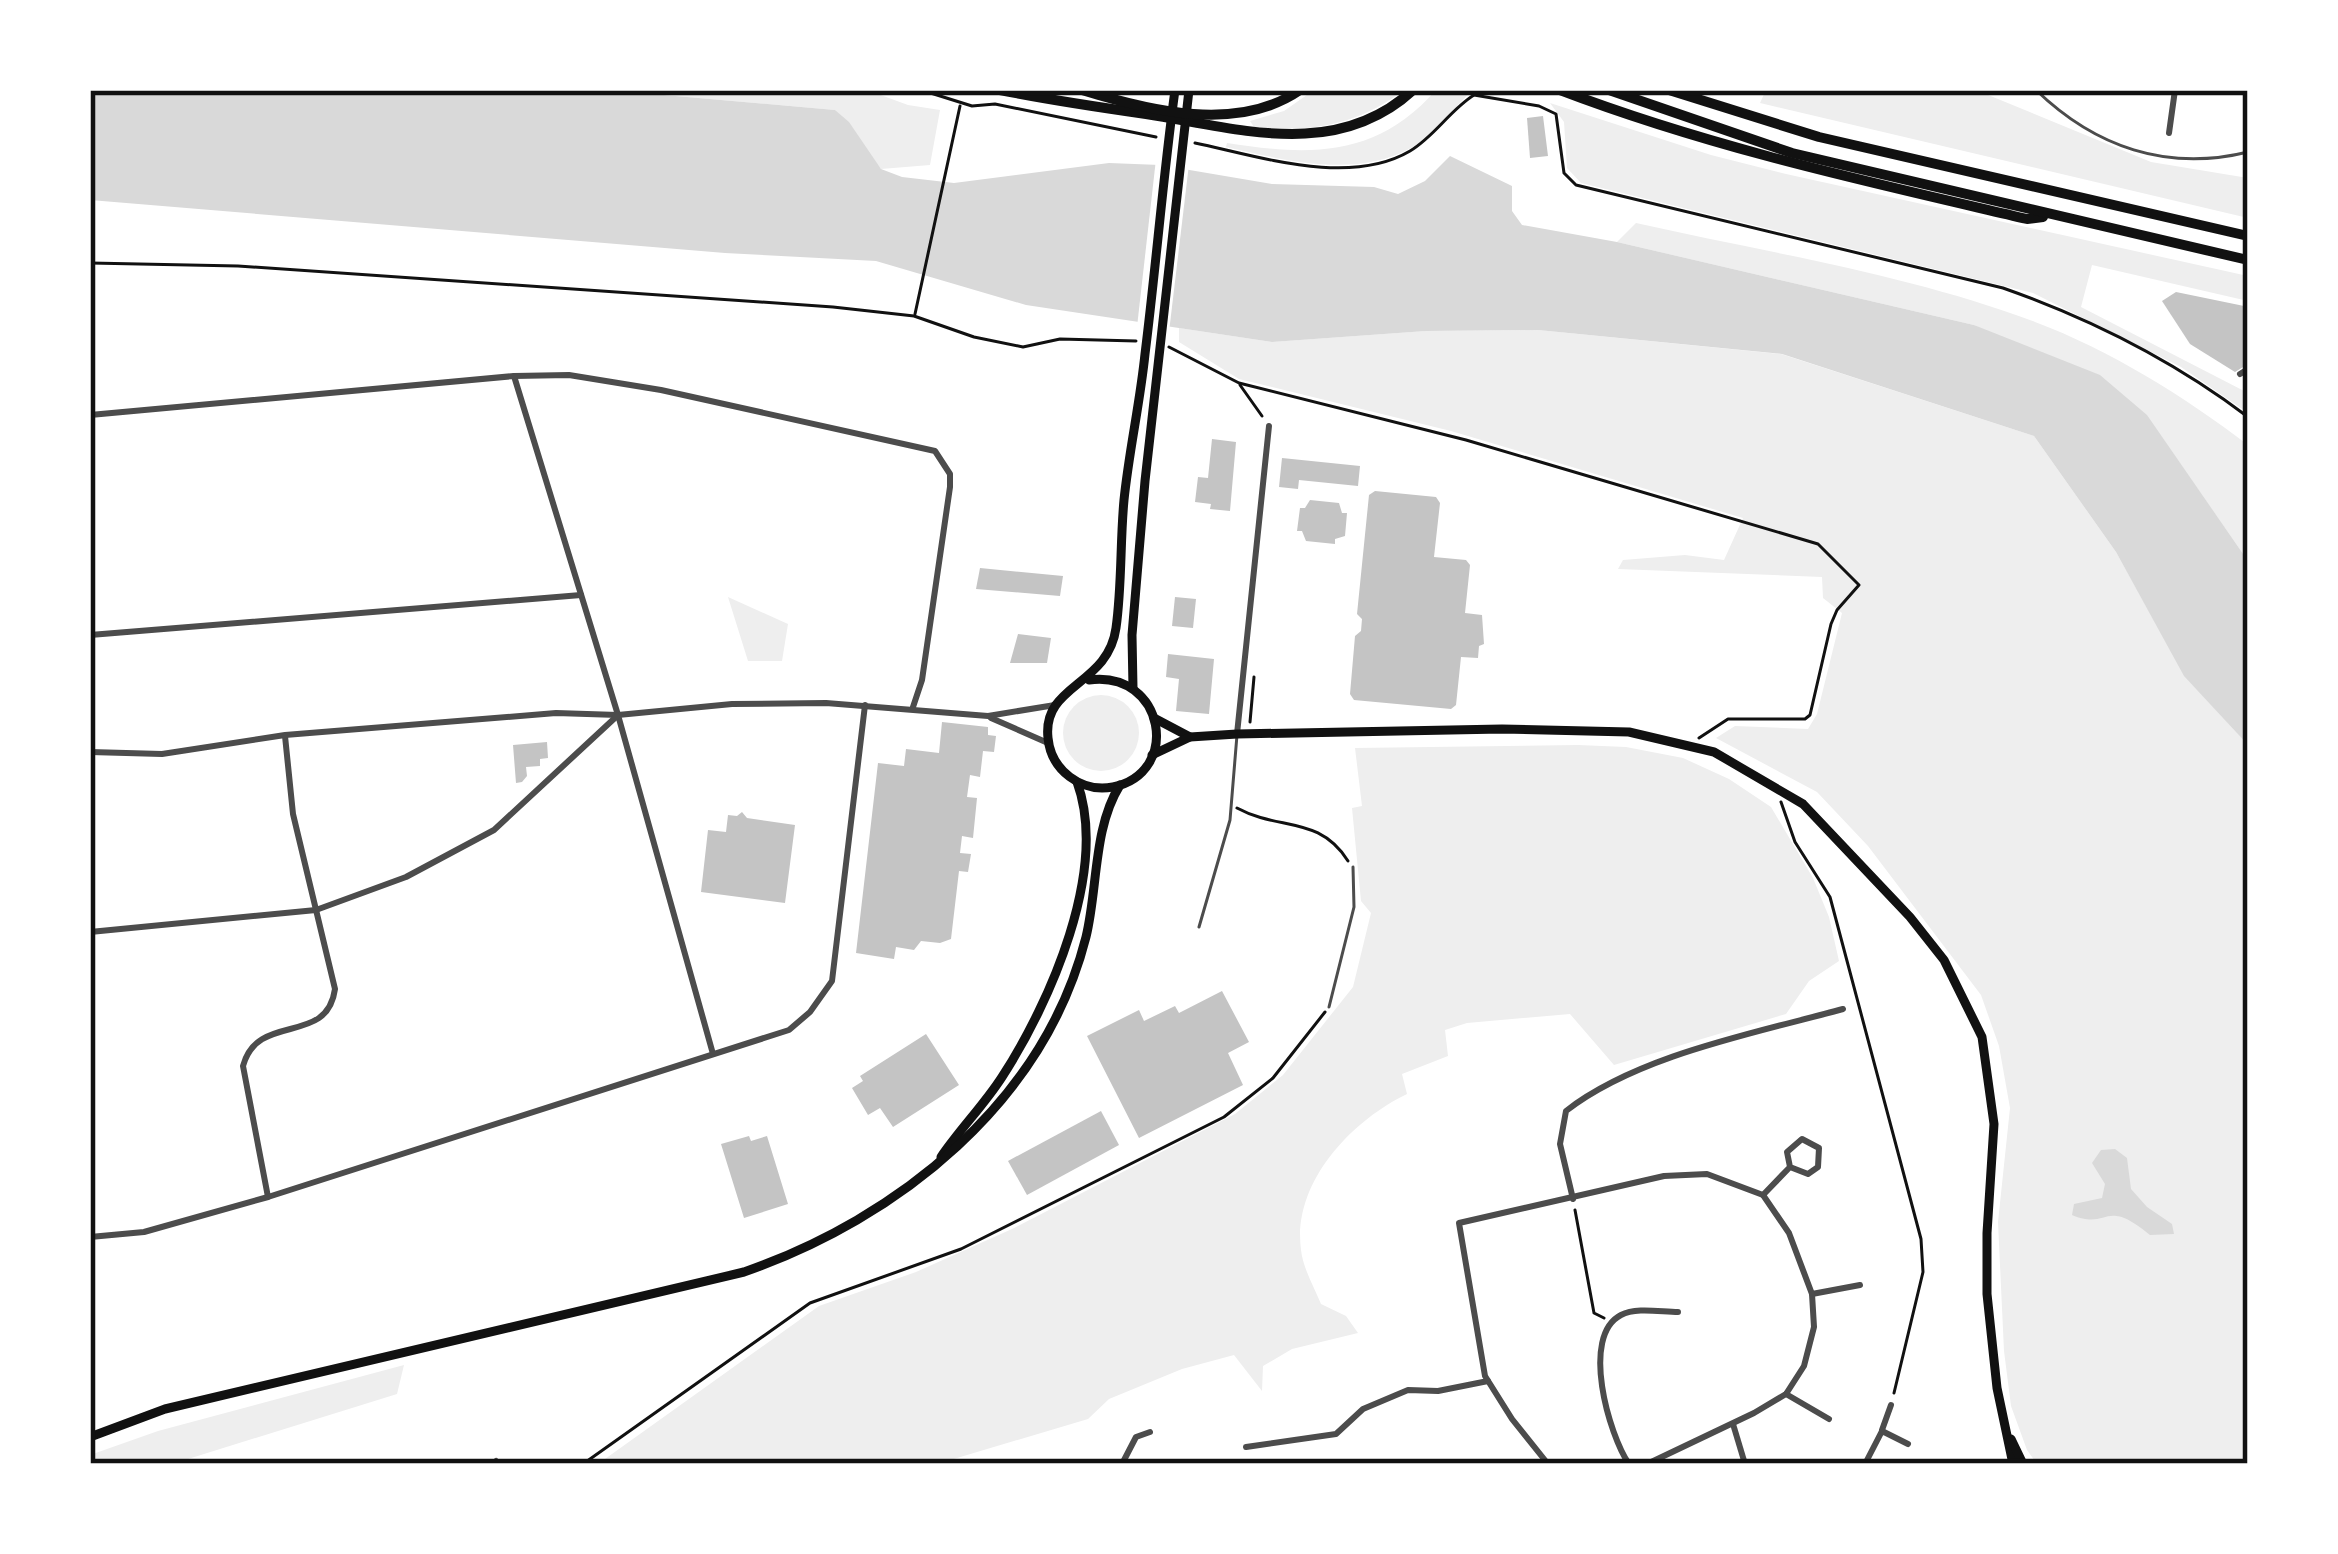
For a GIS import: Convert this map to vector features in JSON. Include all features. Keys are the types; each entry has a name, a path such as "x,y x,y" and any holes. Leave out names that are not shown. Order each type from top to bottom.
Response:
{"highway":[{"path":"1000,90 1070,105 1287,135 1361,124 1412,90"},
{"path":"1082,90 1220,115 1257,111 1300,90"},
{"path":"1560,90 1755,156 2027,219 2052,215"},
{"path":"1609,90 1792,153 2248,260"},
{"path":"1669,90 1819,137 2248,236"}],"main road":[{"path":"1089,680 1115,632 1121,525 1174,95"},
{"path":"1132,688 1132,635 1158,361 1189,96"},
{"path":"1112,679 1132,688 1146,701 1154,718 1152,754 1136,776 1120,785 1098,788 1077,782 1055,762 1048,743 1055,705 1069,689 1089,680 1112,679"},
{"path":"1154,718 1190,737"},
{"path":"1152,754 1190,737 1243,734 1630,732 1691,744 1803,803 1944,960 1982,1037 1994,1124 1988,1294 2013,1464"},
{"path":"938,1161 989,1096 1046,1003 1084,858 1087,820 1077,782"},
{"path":"90,1437 186,1404 745,1272 816,1245 860,1221 961,1145 1011,1088 1060,1008 1086,937 1106,815 1120,785"},
{"path":"2004,1423 2023,1464"}],"street":[{"path":"2169,133 2175,90"},
{"path":"90,415 569,375 661,390 935,451 950,474 950,487 922,680 913,707"},
{"path":"514,376 618,715 713,1054"},
{"path":"1243,734 1269,426"},
{"path":"90,635 581,595"},
{"path":"90,752 163,754 285,735 556,713 618,715 760,703 913,707 988,716 1055,705"},
{"path":"90,1237 144,1232 268,1197 789,1030 810,1012 832,981 865,705"},
{"path":"90,932 316,910 406,878 494,830 618,715"},
{"path":"988,716 1048,743"},
{"path":"268,1197 243,1066 248,1048 260,1039 322,1018 333,1007 335,989 293,814 285,735"},
{"path":"1573,1199 1560,1144 1567,1111 1591,1092 1666,1060 1843,1009"},
{"path":"1802,1139 1819,1148 1818,1167 1808,1174 1790,1168 1787,1152 1792,1144 1802,1139"},
{"path":"1763,1195 1790,1168"},
{"path":"1548,1464 1487,1381 1460,1223 1664,1176 1707,1174 1763,1195 1789,1233 1811,1294 1814,1327 1804,1366 1786,1394 1647,1464"},
{"path":"1811,1294 1860,1285"},
{"path":"1629,1464 1605,1411 1601,1381 1612,1321 1626,1311 1678,1312"},
{"path":"1246,1447 1336,1434 1363,1409 1408,1390 1487,1381"},
{"path":"1786,1394 1829,1419"},
{"path":"1865,1464 1891,1405"},
{"path":"1732,1424 1745,1464"},
{"path":"1882,1431 1908,1444"},
{"path":"1122,1464 1136,1437 1150,1432"}],"lane":[{"path":"2036,90 2078,125 2141,154 2187,161 2248,152"},
{"path":"1199,927 1230,820 1243,734"},
{"path":"1329,1007 1354,908 1353,867"}],"path":[{"path":"921,90 960,106 995,104 1158,137"},
{"path":"1196,143 1301,166 1383,161 1413,149 1466,100 1484,94 1539,106 1556,114 1564,173 1576,185 2003,288 2050,304 2166,362 2248,417"},
{"path":"915,313 960,106"},
{"path":"90,262 238,266 915,313 974,338 1023,347 1060,339 1147,343"},
{"path":"1170,347 1239,383 1466,440 1818,544 1859,585 1842,602 1831,624 1810,715 1805,719 1728,719 1691,744"},
{"path":"1239,383 1269,426"},
{"path":"1243,734 1255,665"},
{"path":"1779,788 1795,842 1830,897 1922,1239 1918,1301 1891,1405"},
{"path":"1237,808 1321,832 1336,841 1353,867"},
{"path":"583,1464 810,1303 961,1249 1224,1117 1274,1078 1329,1007"},
{"path":"1573,1199 1594,1313 1612,1321"}],"shaded area":[{"path":"90,90 607,90 835,110 849,122 881,169 902,177 954,183 1109,163 1160,165 1272,184 1374,187 1398,194 1425,181 1450,156 1512,186 1512,211 1522,225 1617,242 1974,325 2100,375 2147,415 2248,561 2248,745 2184,676 2116,552 2034,436 1782,354 1538,330 1426,331 1272,342 1026,305 876,261 725,253 90,200"},
{"path":"607,90 867,90 908,105 940,110 930,165 881,169 835,110"},
{"path":"1314,90 1404,90 1369,111 1333,124 1275,129 1254,127 1250,121 1284,111"},
{"path":"1436,90 1472,90 1411,148 1367,163 1319,164 1226,147 1227,143 1286,150 1340,147 1390,129"},
{"path":"1766,90 1976,90 2151,162 2248,178 2248,218 1760,103"},
{"path":"1550,103 1786,174 2248,276 2248,301 2092,265 2081,307 2248,393 2248,413 2181,367 2033,293 1581,183 1567,168 1564,122"},
{"path":"1636,223 1938,290 2035,322 2119,361 2248,445 2248,561 2147,416 1974,325 1617,242"},
{"path":"1179,328 1272,342 1426,331 1538,330 1781,354 2034,436 2116,552 2185,676 2248,745 2248,1464 2037,1464 2027,1450 2011,1406 2004,1351 1998,1222 2010,1108 1999,1046 1981,995 1868,846 1817,792 1716,738 1735,726 1808,729 1817,714 1842,613 1823,598 1822,577 1618,569 1623,560 1685,555 1724,560 1743,518 1451,431 1239,379 1179,342"},
{"path":"728,597 788,624 782,661 748,661"},
{"path":"1101,695 1128,706 1139,733 1128,760 1101,771 1074,760 1063,733 1074,706"},
{"path":"1626,747 1683,758 1729,779 1771,807 1813,878 1829,917 1839,961 1809,981 1786,1014 1614,1065 1570,1014 1467,1023 1445,1030 1448,1056 1402,1074 1407,1094 1346,1138 1316,1178 1306,1201 1301,1250 1306,1271 1321,1304 1346,1316 1358,1333 1292,1349 1263,1366 1262,1391 1234,1355 1182,1369 1109,1399 1088,1419 937,1464 598,1464 819,1306 916,1272 1012,1229 1235,1114 1283,1075 1353,987 1371,913 1361,901 1352,808 1362,806 1355,748"},
{"path":"2115,1149 2127,1158 2131,1189 2172,1224 2174,1234 2150,1235 2115,1216 2084,1219 2072,1215 2074,1204 2102,1198 2105,1184 2092,1163 2101,1150"},
{"path":"404,1365 397,1394 172,1464 90,1464 90,1455 158,1431"}],"pier":[{"path":"1156,159 1189,164 1169,332 1137,327"}],"building":[{"path":"1543,116 1548,156 1530,158 1527,118"},
{"path":"2176,292 2244,306 2248,364 2235,372 2190,344 2162,301"},
{"path":"1212,439 1236,442 1230,511 1195,502 1198,477 1208,478"},
{"path":"1282,458 1360,466 1358,486 1299,480 1298,489 1279,487"},
{"path":"1375,491 1436,497 1440,503 1434,557 1466,560 1470,565 1465,613 1482,615 1484,644 1479,646 1478,658 1461,657 1456,705 1451,709 1354,700 1350,694 1355,636 1361,631 1362,619 1357,614 1369,495"},
{"path":"1310,500 1339,503 1342,513 1347,513 1345,536 1335,539 1335,544 1306,541 1302,531 1297,531 1300,508"},
{"path":"980,568 1063,576 1060,596 976,589"},
{"path":"1175,597 1196,599 1193,628 1172,626"},
{"path":"1018,634 1051,638 1047,663 1010,663"},
{"path":"1168,654 1214,659 1209,714 1176,711 1179,679 1166,677"},
{"path":"942,722 988,727 988,735 996,736 994,752 983,751 980,777 970,775 967,797 977,798 973,838 962,836 960,853 971,854 968,872 959,871 951,939 921,941 914,950 896,947 894,959 856,953 878,763 904,766 906,749 939,753"},
{"path":"547,742 548,758 540,759 540,766 526,767 527,776 516,783 513,745"},
{"path":"742,812 747,818 795,825 785,903 701,892 708,830 726,832 728,815"},
{"path":"1222,991 1249,1042 1228,1053 1243,1085 1139,1138 1087,1036 1139,1010 1144,1021 1175,1006 1179,1013"},
{"path":"926,1034 959,1085 893,1127 880,1108 868,1115 852,1088 863,1081 860,1076"},
{"path":"1101,1111 1119,1145 1027,1195 1008,1161"},
{"path":"749,1136 751,1141 767,1136 788,1204 744,1218 721,1144"}]}
